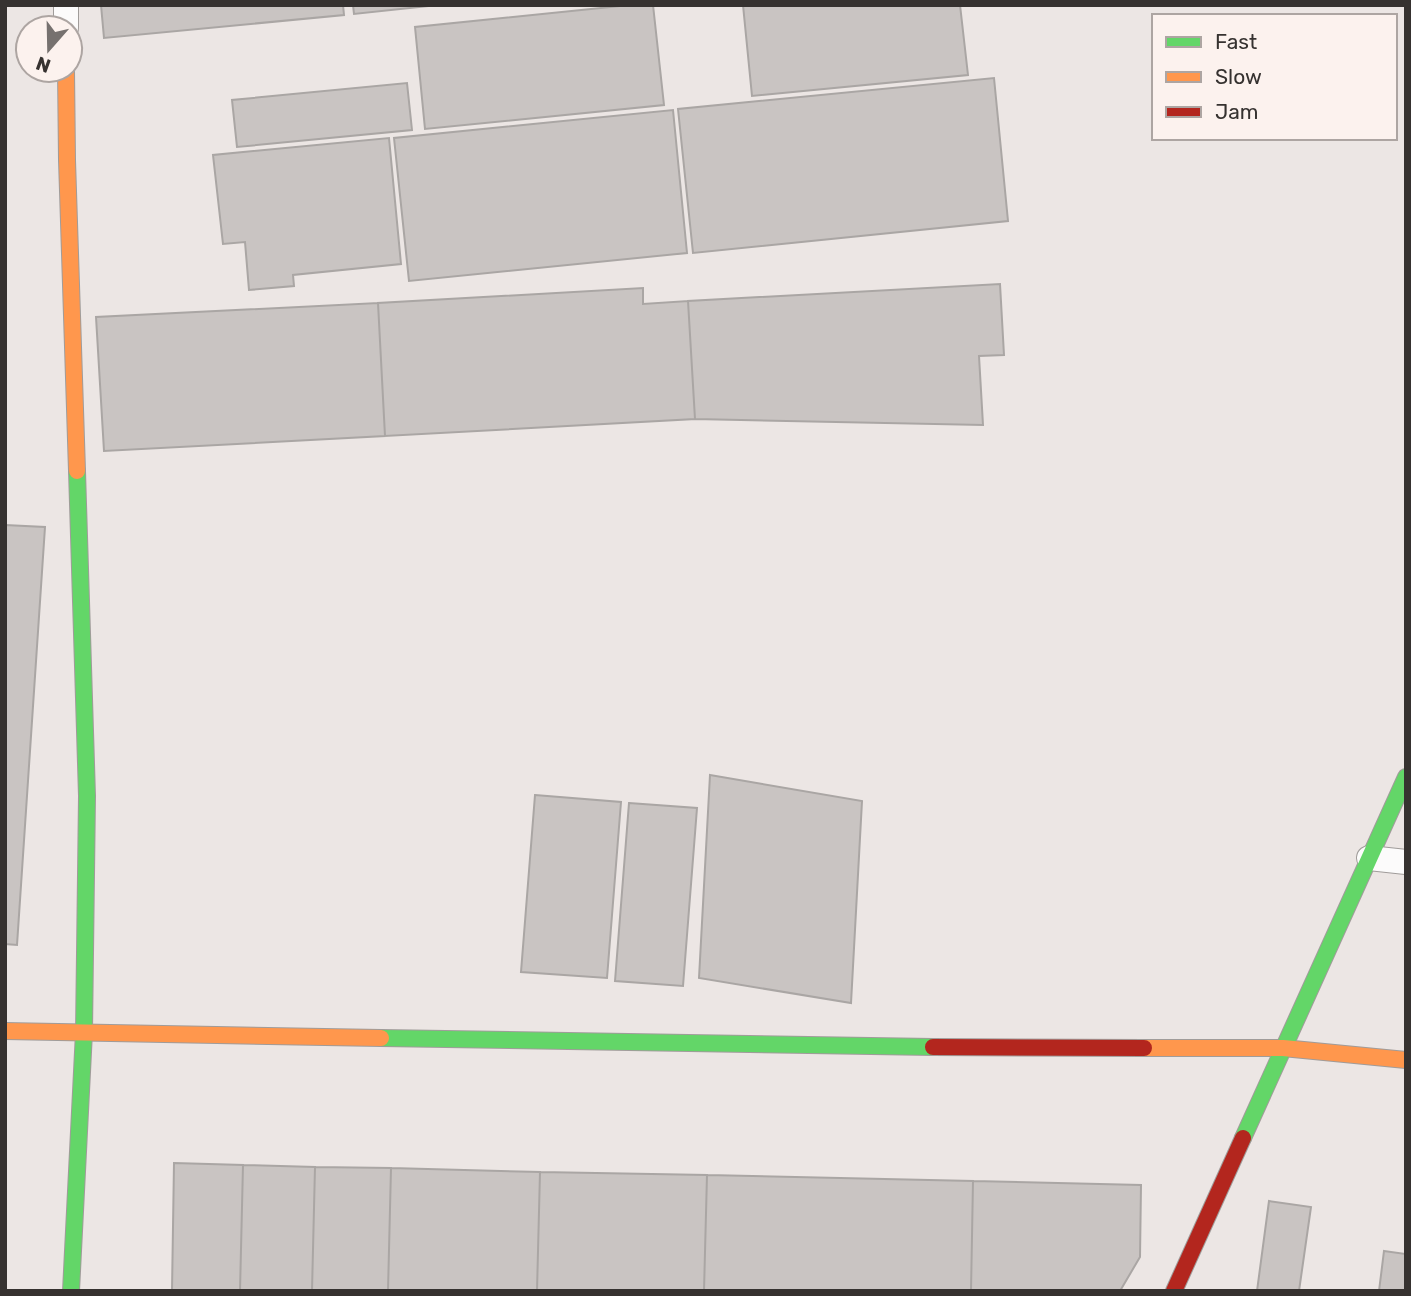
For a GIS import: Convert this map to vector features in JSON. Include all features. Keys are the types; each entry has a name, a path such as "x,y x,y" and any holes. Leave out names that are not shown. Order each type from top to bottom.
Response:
{"street":[{"path":"66,84 87,796 84,1032 71,1291"},
{"path":"1174,1291 1406,778"},
{"path":"1369,858 1406,862"},
{"path":"5,1031 848,1047 1283,1048 1406,1060"}],"building":[{"path":"101,5 343,5 344,15 104,38"},
{"path":"353,5 438,5 354,14"},
{"path":"630,5 653,5 664,105 425,129 415,27"},
{"path":"743,5 960,5 968,75 752,96"},
{"path":"994,78 1008,221 693,253 678,109"},
{"path":"407,83 412,130 237,147 232,100"},
{"path":"673,110 687,253 409,281 394,138"},
{"path":"389,138 401,264 293,275 294,286 249,290 245,242 223,244 213,155"},
{"path":"1000,284 1004,355 979,356 983,425 695,419 688,301"},
{"path":"643,288 643,304 688,301 695,419 385,436 378,303"},
{"path":"378,303 385,436 104,451 96,317"},
{"path":"5,525 45,527 17,945 5,944"},
{"path":"710,775 862,801 851,1003 699,978"},
{"path":"535,795 621,802 607,978 521,972"},
{"path":"629,803 697,808 683,986 615,981"},
{"path":"174,1163 243,1165 240,1291 172,1291"},
{"path":"243,1165 315,1167 312,1291 240,1291"},
{"path":"315,1167 391,1168 388,1291 312,1291"},
{"path":"391,1168 540,1172 537,1291 388,1291"},
{"path":"540,1172 707,1175 704,1291 537,1291"},
{"path":"707,1175 973,1181 971,1291 704,1291"},
{"path":"973,1181 1141,1185 1140,1257 1120,1291 971,1291"},
{"path":"1269,1201 1311,1207 1299,1291 1257,1291"},
{"path":"1384,1251 1406,1254 1406,1291 1379,1291"}],"traffic: fast":[{"path":"71,1291 84,1032 87,796 77,471"},
{"path":"1243,1138 1406,777"},
{"path":"381,1038 933,1047"}],"traffic: slow":[{"path":"66,84 77,471"},
{"path":"5,1031 381,1038"},
{"path":"1144,1048 1283,1048 1406,1060"}],"traffic: jam":[{"path":"933,1047 1144,1048"},
{"path":"1174,1291 1243,1138"}]}
